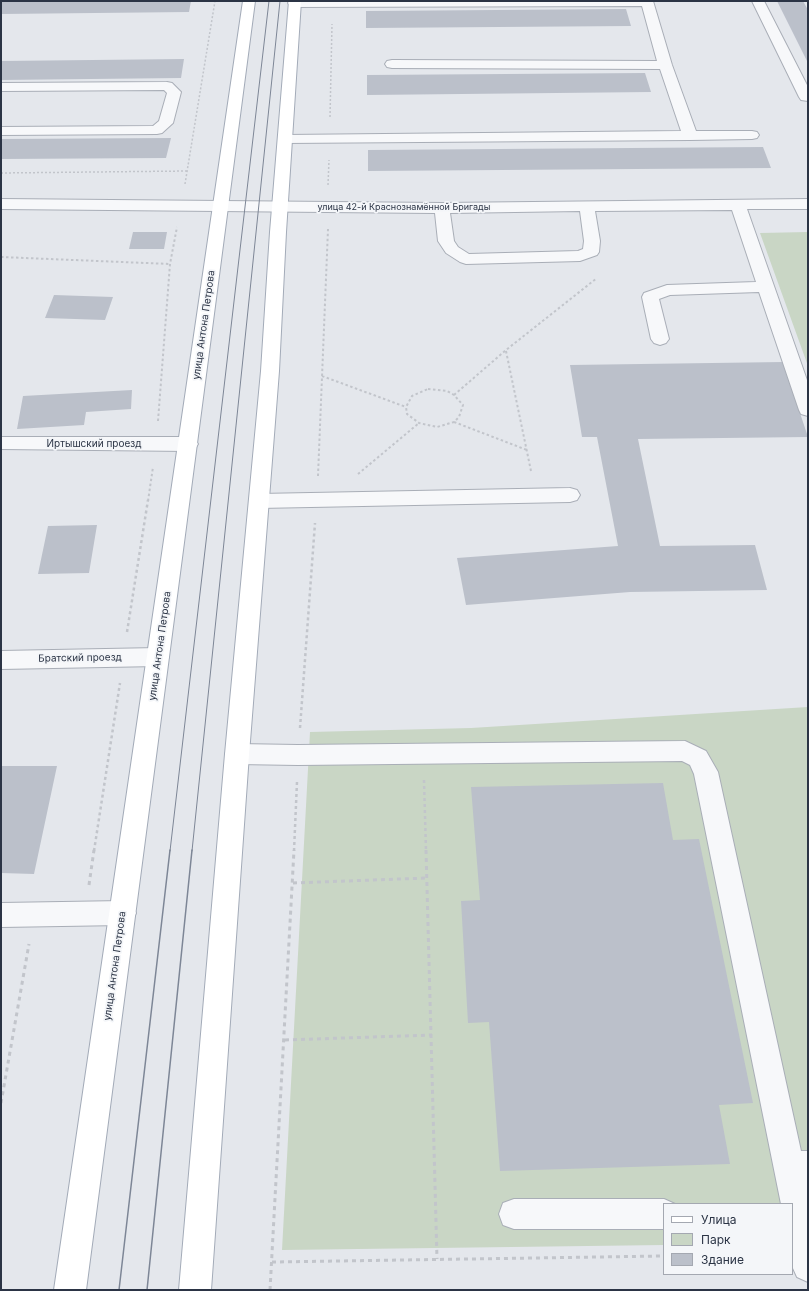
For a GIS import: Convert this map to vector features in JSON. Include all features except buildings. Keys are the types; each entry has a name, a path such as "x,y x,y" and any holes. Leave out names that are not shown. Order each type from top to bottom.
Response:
{"main road":[{"name":"улица Антона Петрова","path":"70,1290 249,1"},
{"path":"195,1290 237,754 270,371 294,2"}],"street":[{"path":"758,1 806,97"},
{"path":"294,2 647,2 665,65 690,136"},
{"path":"392,64 665,65"},
{"path":"1,87 166,86 174,92 166,123 157,130 1,131"},
{"path":"286,139 752,135"},
{"name":"улица 42-й Краснознамённой Бригады","path":"1,204 442,208 808,204"},
{"path":"738,205 808,410"},
{"path":"442,208 446,241 452,250 466,259 580,256 591,252 592,241 587,207"},
{"path":"660,339 650,297 667,290 765,287"},
{"name":"Иртышский проезд","path":"1,443 188,444"},
{"path":"259,501 570,495"},
{"name":"Братский проезд","path":"1,660 158,657"},
{"path":"237,754 298,755 685,751 698,758 706,772 799,1166 795,1214 808,1266"},
{"path":"1,915 123,913"},
{"path":"514,1214 663,1214"}],"path":[{"path":"185,188 215,1"},
{"path":"328,186 332,2"},
{"path":"1,173 188,171"},
{"path":"84,914 156,444 170,264 178,226"},
{"path":"1,257 170,264"},
{"path":"454,395 506,350 597,278"},
{"path":"506,350 536,496"},
{"path":"322,376 406,407"},
{"path":"428,389 447,391 454,395 463,405 459,417 454,422 437,427 419,423 407,414 406,407 412,396 428,389"},
{"path":"454,422 527,450"},
{"path":"327,500 419,423"},
{"path":"423,753 432,1034 437,1259"},
{"path":"293,883 427,878"},
{"path":"1,1103 34,914"},
{"path":"285,1040 432,1034"},
{"path":"270,1290 272,1262 663,1256"}],"green space":[{"path":"808,232 808,366 760,233"},
{"path":"808,707 808,1242 793,1206 793,1203 663,1203 663,1245 282,1250 310,732 471,728"}],"tram line":[{"path":"170,851 269,1"},
{"path":"192,851 280,1"},
{"path":"119,1290 170,850"},
{"path":"147,1290 192,850"}]}
